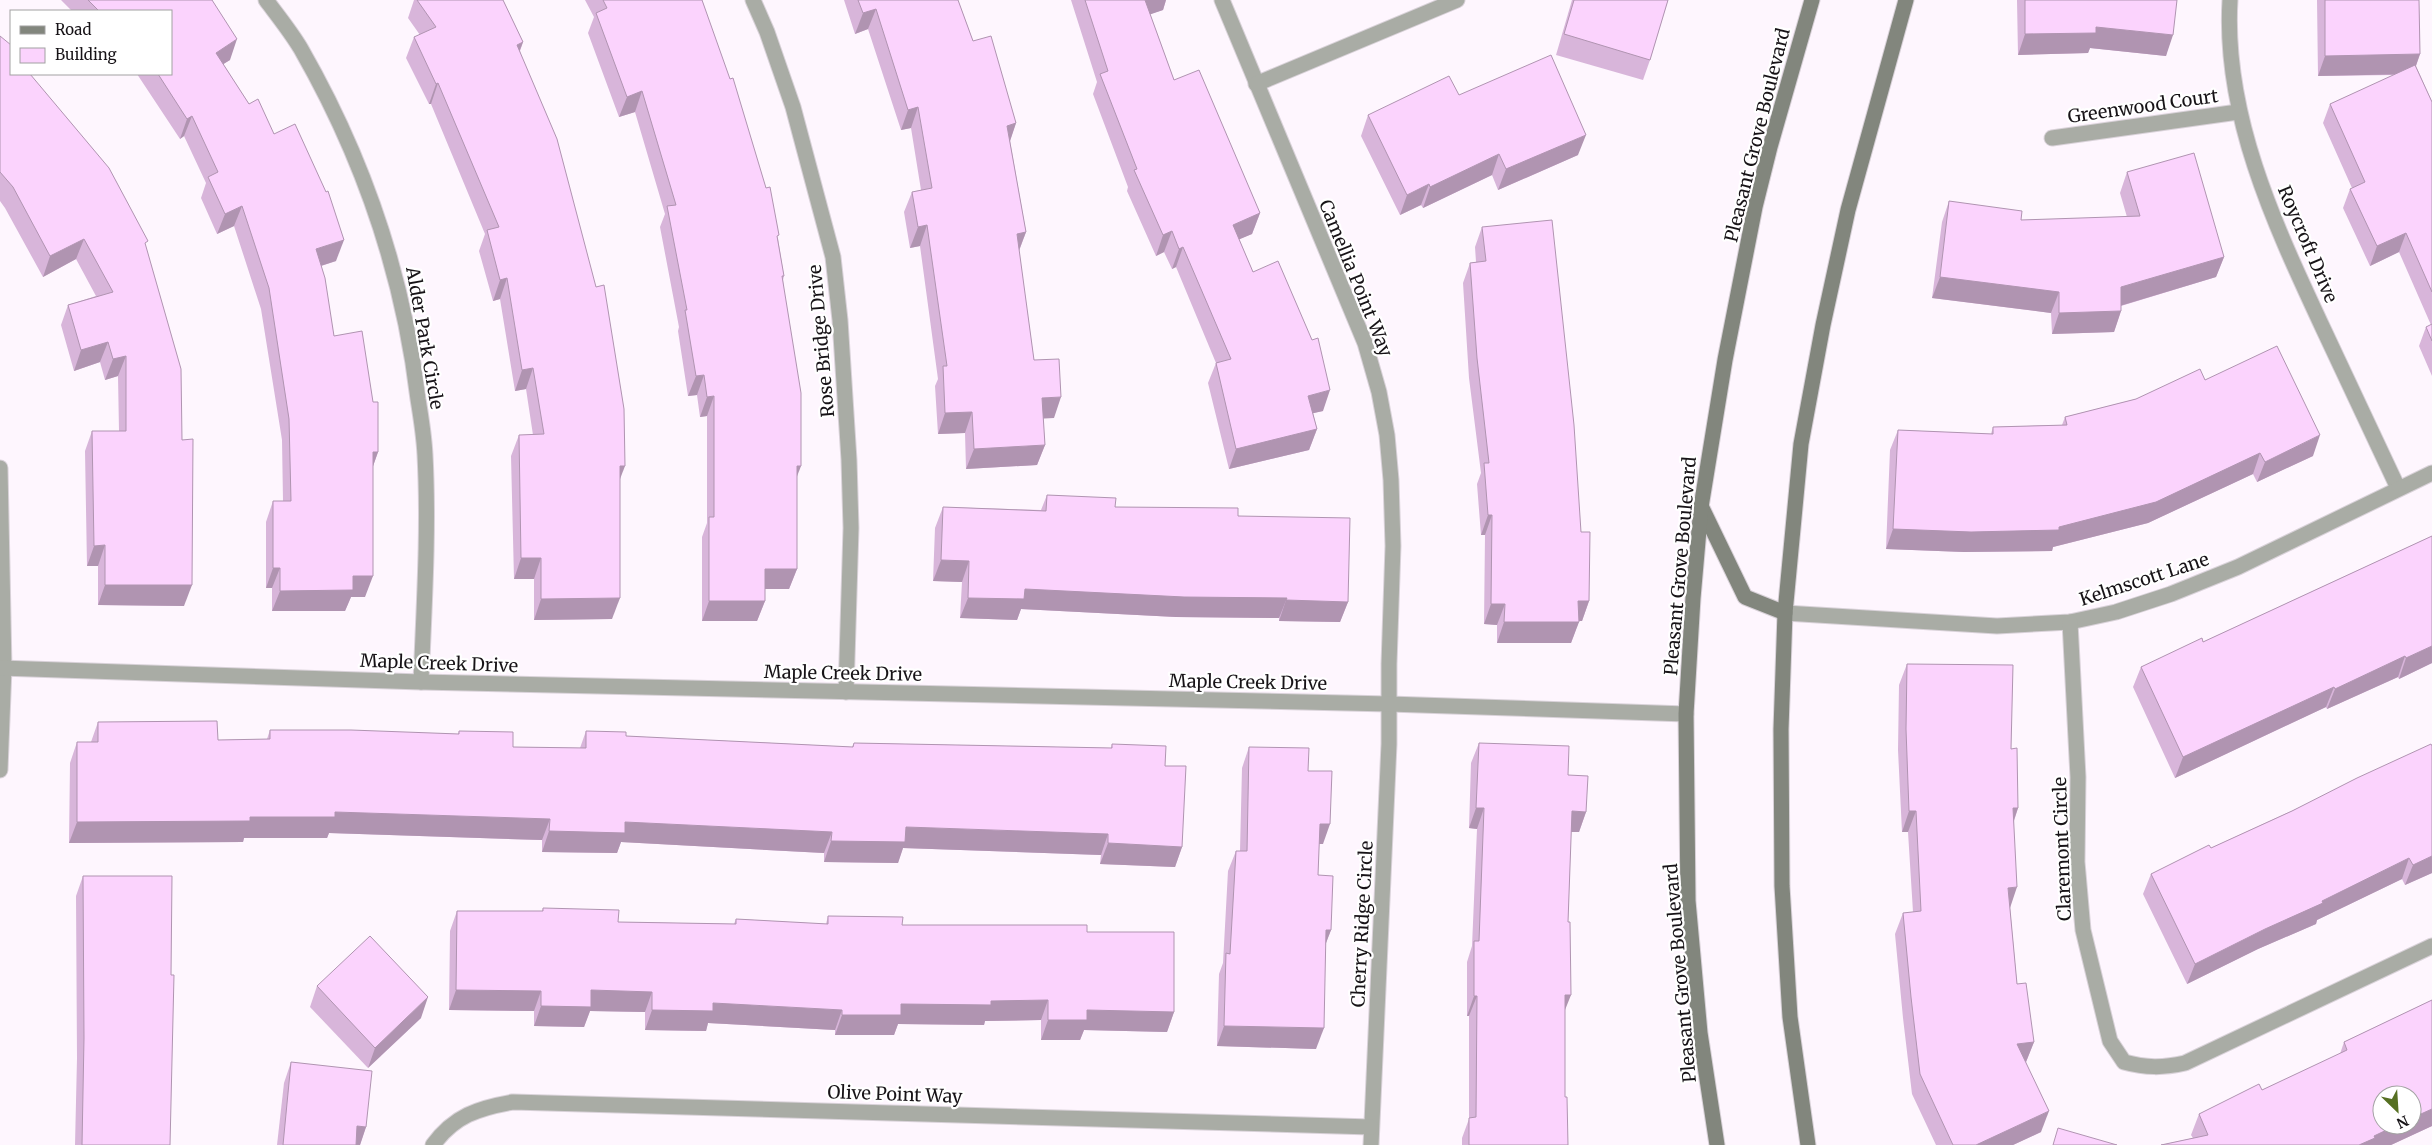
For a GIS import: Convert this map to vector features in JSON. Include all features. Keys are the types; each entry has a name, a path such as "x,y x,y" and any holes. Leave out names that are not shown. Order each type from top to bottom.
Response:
{"main road":[{"name":"Pleasant Grove Boulevard","path":"1717,1145 1700,1033 1688,901 1686,714 1701,507 1725,360 1755,207 1770,146 1812,0"},
{"path":"1808,1145 1790,1018 1782,886 1781,729 1785,613 1801,444 1823,325 1848,210 1906,0"},
{"path":"1701,507 1744,596 1785,613"}],"street":[{"name":"Alder Park Circle","path":"266,0 300,48 334,111 366,183 389,249 405,312 425,454 426,526 421,682"},
{"name":"Rose Bridge Drive","path":"753,0 767,32 793,107 833,257 844,368 849,460 850,528 846,692"},
{"name":"Camellia Point Way","path":"1222,0 1256,84 1346,292 1366,343 1379,392 1392,480 1393,546 1389,704"},
{"path":"1256,84 1457,0"},
{"name":"Roycroft Drive","path":"2230,0 2228,27 2238,112 2280,234 2398,488"},
{"name":"Greenwood Court","path":"2052,138 2238,112"},
{"path":"0,468 2,668 0,770"},
{"name":"Kelmscott Lane","path":"1785,613 1997,626 2070,622 2116,612 2171,594 2238,567 2432,473"},
{"name":"Claremont Circle","path":"2070,622 2078,776 2077,862 2083,930 2110,1041 2124,1062 2145,1068 2165,1068 2185,1063 2432,946"},
{"name":"Maple Creek Drive","path":"2,668 421,682 1389,704 1686,714"},
{"name":"Cherry Ridge Circle","path":"1371,1145 1389,744 1389,704"},
{"name":"Olive Point Way","path":"433,1145 442,1131 460,1118 485,1107 513,1102 1371,1127"}],"building":[{"path":"88,0 212,0 237,39 216,53 249,104 258,99 274,134 295,124 326,192 328,191 344,240 316,249 325,278 334,336 362,331 373,402 378,402 378,452 373,452 373,576 353,576 353,590 280,591 280,568 273,568 273,501 291,501 289,419 269,288 242,206 225,214 208,177 218,172 192,116 187,119 159,75 172,75 172,10 98,10"},
{"path":"417,0 503,0 523,42 517,45 557,139 596,287 604,285 624,409 625,466 620,466 620,598 541,599 541,558 521,558 519,435 544,434 533,368 522,370 507,278 500,280 487,230 499,227 438,83 436,84 414,37 436,27"},
{"path":"603,0 702,0 730,79 733,78 766,188 770,187 779,235 777,236 784,276 782,276 801,393 801,466 797,466 797,569 765,569 765,601 709,601 709,517 714,517 714,396 707,397 704,375 696,376 685,310 687,310 667,206 676,205 642,91 627,97 596,13 607,8"},
{"path":"858,0 958,0 973,41 991,36 1016,123 1007,126 1026,232 1017,234 1034,360 1059,359 1061,397 1042,398 1045,445 974,449 972,412 945,413 943,366 947,366 927,225 918,227 912,192 932,188 918,107 908,110 876,9 863,13"},
{"path":"1085,0 1145,0 1174,80 1199,70 1260,213 1233,225 1253,272 1278,261 1312,340 1318,338 1330,390 1308,396 1317,429 1236,449 1216,363 1231,359 1183,247 1179,249 1172,231 1163,235 1134,170 1137,169 1100,74 1108,71"},
{"path":"1574,0 1668,0 1650,60 1564,34"},
{"path":"2025,0 2177,0 2173,35 2096,27 2096,33 2025,34"},
{"path":"2325,0 2419,0 2420,54 2325,56"},
{"path":"0,36 10,44 10,75 31,75 109,168 148,241 145,243 181,369 182,440 193,439 192,585 105,585 105,545 94,546 92,431 126,431 126,356 113,359 108,342 81,350 68,305 113,292 84,239 50,256 13,187 0,172"},
{"path":"1551,55 1586,135 1506,169 1499,154 1430,187 1429,184 1407,195 1368,115 1449,76 1459,95"},
{"path":"2415,65 2432,102 2432,292 2406,233 2377,246 2350,189 2365,182 2330,104"},
{"path":"2194,153 2224,257 2121,287 2121,311 2059,313 2059,292 1940,277 1949,201 2022,211 2021,220 2140,216 2127,172"},
{"path":"1552,220 1574,425 1581,532 1590,532 1589,601 1578,601 1579,622 1504,622 1505,604 1491,604 1492,515 1488,515 1484,463 1489,463 1477,358 1470,263 1486,261 1482,227"},
{"path":"2432,324 2432,341 2426,327"},
{"path":"2277,346 2320,435 2265,462 2260,453 2156,502 2059,527 2059,530 1971,532 1893,529 1898,430 1993,434 1993,427 2067,425 2065,417 2136,399 2200,369 2205,380"},
{"path":"1047,495 1116,498 1115,507 1238,508 1238,516 1350,518 1348,602 1286,600 1287,598 1184,597 1025,589 1024,599 968,598 969,561 941,560 943,507 1046,511"},
{"path":"2432,536 2432,646 2406,658 2405,656 2335,689 2334,687 2183,757 2141,667 2202,638 2203,642"},
{"path":"1907,664 2013,665 2011,749 2017,748 2018,808 2013,808 2017,887 2008,888 2017,984 2026,983 2034,1042 2017,1044 2049,1111 1976,1145 1953,1145 1920,1074 1903,913 1921,911 1916,811 1909,811 1906,729"},
{"path":"217,721 218,740 270,739 270,730 351,730 459,734 459,731 513,732 513,747 586,748 586,731 626,732 626,736 853,747 854,743 1112,748 1112,744 1166,746 1165,766 1186,766 1182,847 1108,843 1108,834 906,827 905,842 831,841 832,832 625,822 625,833 549,831 550,819 335,812 335,817 250,817 250,821 77,822 77,742 98,742 98,722"},
{"path":"1479,743 1569,746 1568,775 1588,776 1586,812 1572,811 1568,922 1570,922 1571,995 1565,995 1565,1097 1567,1097 1568,1145 1469,1145 1469,1118 1476,1117 1477,996 1474,996 1474,941 1479,941 1484,808 1476,808"},
{"path":"2431,744 2432,856 2413,865 2409,858 2322,901 2323,903 2195,964 2151,874 2209,845 2211,848 2292,811 2357,778"},
{"path":"1249,747 1309,748 1308,771 1332,771 1330,824 1320,824 1318,875 1333,876 1331,930 1326,930 1324,1028 1224,1026 1226,953 1230,954 1236,851 1247,851"},
{"path":"83,876 172,876 171,975 174,975 170,1145 82,1145 84,1038"},
{"path":"543,908 619,910 618,922 736,924 736,919 828,924 828,916 903,917 902,925 1087,925 1087,932 1174,932 1174,1012 1087,1010 1087,1020 1048,1020 1048,1000 991,1001 991,1005 901,1004 901,1015 842,1015 842,1010 713,1003 713,1011 652,1010 652,992 591,990 591,1007 541,1006 541,991 456,990 457,911 543,911"},
{"path":"370,936 428,997 375,1048 317,986"},
{"path":"2432,1000 2432,1109 2422,1114 2422,1085 2372,1085 2372,1135 2376,1135 2374,1136 2375,1138 2359,1145 2161,1145 2208,1135 2199,1114 2259,1084 2262,1090 2347,1050 2344,1042"},
{"path":"291,1062 372,1071 366,1127 357,1126 356,1145 283,1145"},
{"path":"2058,1128 2117,1145 2053,1145"}]}
